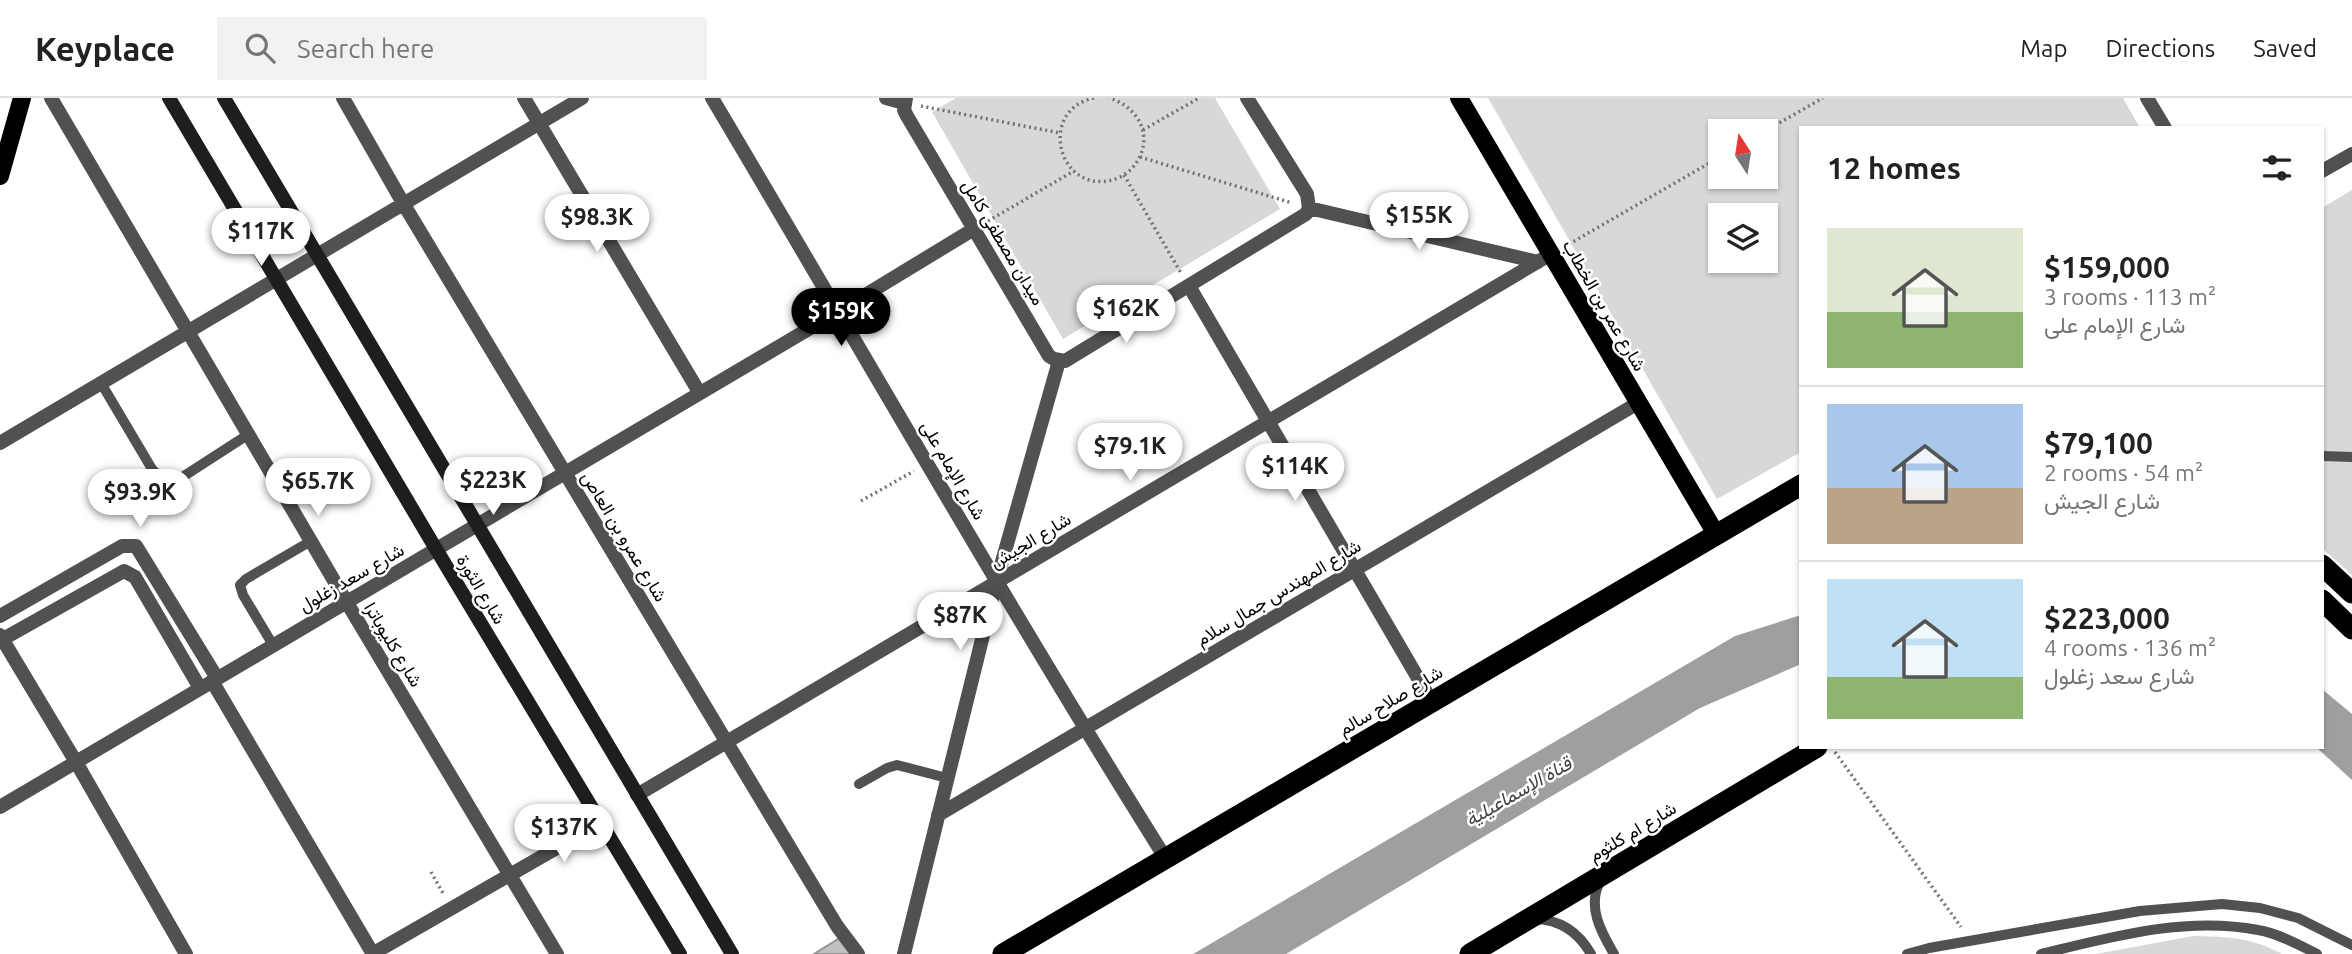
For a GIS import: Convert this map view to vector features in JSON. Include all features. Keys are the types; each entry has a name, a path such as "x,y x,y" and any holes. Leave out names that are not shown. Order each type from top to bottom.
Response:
{"highway":[{"name":"شارع صلاح سالم","path":"1003,954 1799,486"},
{"path":"2324,567 2352,593"},
{"path":"2324,602 2352,629"},
{"name":"شارع ام كلثوم","path":"1469,954 1814,749"}],"main road":[{"name":"شارع عمر بن الخطاب","path":"1459,98 1544,258 1638,403 1716,534"},
{"path":"0,176 17,100"}],"street":[{"name":"شارع كليوباترا","path":"51,98 557,954"},
{"name":"شارع الثورة","path":"169,98 680,954"},
{"name":"شارع الثورة","path":"224,98 732,954"},
{"name":"شارع عمرو بن العاص","path":"343,98 403,203 726,742 837,926 858,954"},
{"path":"524,98 699,392"},
{"path":"0,443 582,98"},
{"name":"شارع الإمام على","path":"712,98 929,464 996,583 1166,859"},
{"path":"886,98 905,101"},
{"path":"1247,98 1307,194 1309,208"},
{"path":"2147,98 2164,126"},
{"name":"ميدان مصطفى كامل","path":"905,101 907,116 1049,356 1059,361"},
{"path":"2324,171 2352,154"},
{"path":"1309,208 1544,258"},
{"path":"904,954 996,583 1059,361 1070,359 1300,218 1309,208"},
{"name":"شارع سعد زغلول","path":"0,807 974,229"},
{"name":"شارع الجيش","path":"637,795 1544,258"},
{"path":"1189,286 1432,702"},
{"name":"شارع المهندس جمال سلام","path":"938,815 1638,403"},
{"path":"0,616 122,546 136,546 210,682 372,954 601,822"},
{"path":"186,954 1,637 124,571 135,577 210,682"}],"lane":[{"path":"101,383 152,469 166,480 184,476 249,434"},
{"path":"2324,456 2352,457"},
{"path":"273,645 243,595 240,585 311,541"},
{"path":"859,784 897,765 947,779"},
{"path":"1606,873 1598,883 1596,913 1599,928 1614,954"},
{"path":"1907,954 1932,951 1971,940 2140,911 2222,904 2260,908 2298,918 2352,945"},
{"path":"1525,921 1539,919 1569,929 1582,938 1591,954"},
{"path":"2041,954 2146,931 2184,926 2260,930 2317,954"}],"path":[{"path":"1075,98 1079,104"},
{"path":"1094,98 1079,104 1066,116 1059,141 1063,157 1074,171 1098,181 1124,175 1140,157 1143,148 1143,130 1134,112 1127,105 1109,98"},
{"path":"1143,130 1199,98"},
{"path":"1778,124 1823,98"},
{"path":"905,101 1060,133"},
{"path":"1140,157 1309,208"},
{"path":"1544,258 1708,164"},
{"path":"974,229 1074,171"},
{"path":"1124,175 1189,286"},
{"path":"861,501 929,464"},
{"path":"1833,749 1971,940"},
{"path":"431,872 453,908"}],"shaded area":[{"path":"956,98 1215,98 1280,209 1063,339 932,112"},
{"path":"1488,98 2123,98 2139,126 1799,126 1799,453 1717,499"},
{"path":"2352,190 2352,575 2324,550 2324,207"},
{"path":"2193,936 2239,939 2260,944 2282,954 2096,954"}],"water":[{"name":"قناة الإسماعيلية","path":"1799,616 1799,665 1700,708 1286,954 1193,954 1735,636"},
{"path":"2324,691 2352,714 2352,780 2318,749 2324,749"}],"building":[{"path":"843,936 853,954 814,954"}]}
